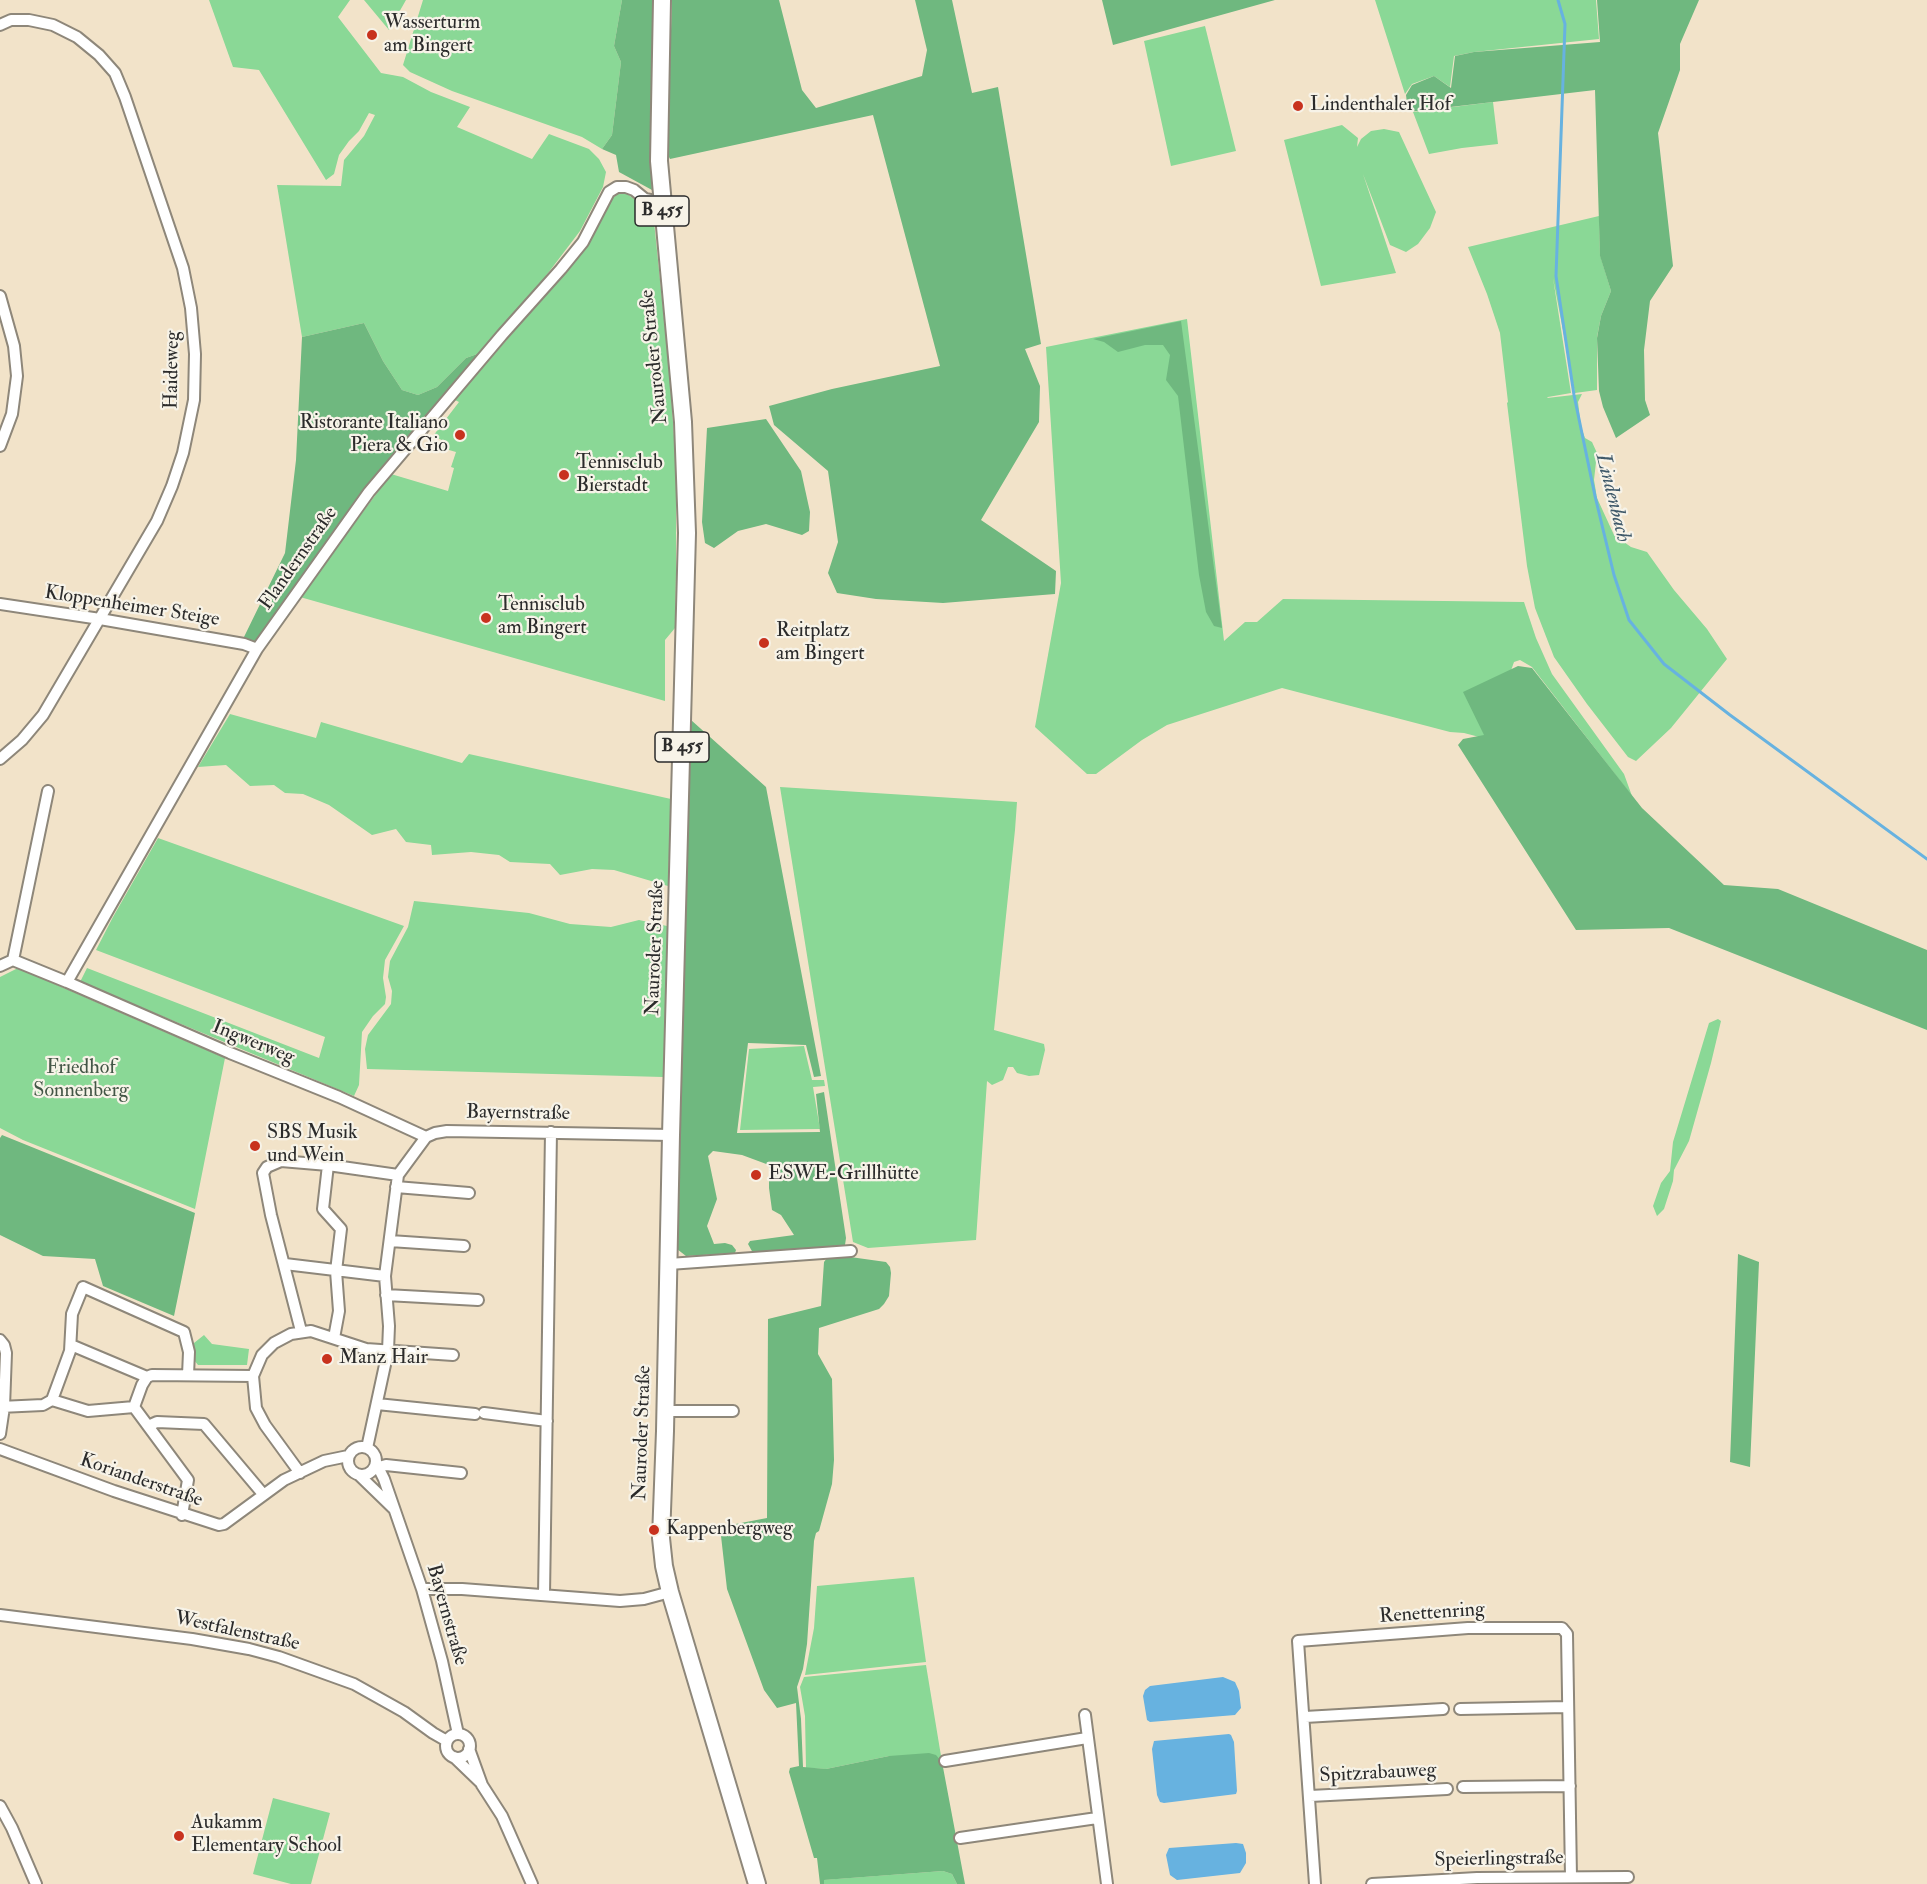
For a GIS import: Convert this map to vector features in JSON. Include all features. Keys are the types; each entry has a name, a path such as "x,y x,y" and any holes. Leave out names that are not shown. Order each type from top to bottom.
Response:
{"main road":[{"name":"Nauroder Straße","path":"662,0 658,136 661,202 683,422 687,510 661,1538 670,1592 757,1884"}],"street":[{"name":"Haideweg","path":"0,25 11,20 29,20 53,25 77,37 99,55 115,73 183,268 191,308 195,354 194,400 183,453 157,521 43,715 22,740 0,759"},
{"name":"Flandernstraße","path":"67,982 257,649 369,492 583,242 609,192 617,187 626,187 645,199 661,202"},
{"path":"0,296 14,346 17,376 12,414 0,446"},
{"name":"Kloppenheimer Steige","path":"0,604 244,644 257,649"},
{"path":"13,960 48,791"},
{"path":"0,966 13,960 67,982"},
{"name":"Ingwerweg","path":"67,982 230,1053 339,1097 426,1137"},
{"name":"Bayernstraße","path":"426,1137 435,1132 447,1131 671,1135"},
{"path":"544,1595 551,1132"},
{"path":"367,1448 387,1350 389,1326 385,1276 398,1175 426,1137"},
{"path":"301,1332 271,1215 263,1173 267,1167 281,1161 398,1175"},
{"path":"328,1165 323,1209 341,1229 336,1271 339,1311 334,1338"},
{"path":"396,1187 469,1193"},
{"path":"390,1241 464,1246"},
{"path":"669,1264 851,1251"},
{"path":"285,1264 385,1276"},
{"path":"2,1407 43,1405 52,1400 71,1345 72,1314 83,1287 184,1332 189,1352 188,1375"},
{"path":"386,1295 478,1300"},
{"path":"300,1473 265,1425 256,1408 253,1376 266,1350 282,1338 311,1331 356,1346 453,1355"},
{"path":"0,1340 6,1353 0,1434"},
{"path":"71,1345 147,1377 152,1375 253,1376"},
{"path":"134,1407 147,1377"},
{"path":"52,1400 88,1411 134,1407"},
{"path":"377,1404 547,1421"},
{"path":"134,1407 188,1480 182,1515"},
{"path":"665,1411 733,1412"},
{"path":"148,1426 157,1422 204,1424 263,1494"},
{"path":"358,1447 367,1448 374,1454 377,1465 372,1471 359,1475 349,1468 348,1455 358,1447"},
{"name":"Korianderstraße","path":"0,1449 182,1515 219,1525 224,1524 284,1480 324,1461 348,1455"},
{"name":"Bayernstraße","path":"377,1465 422,1589 453,1706 458,1734"},
{"path":"377,1465 461,1473"},
{"name":"Bayernstraße","path":"359,1475 393,1508"},
{"path":"422,1589 452,1589 620,1601 644,1599 670,1592"},
{"name":"Westfalenstraße","path":"0,1615 192,1639 279,1657 354,1684 404,1712 433,1734 447,1741"},
{"name":"Renettenring","path":"1316,1884 1298,1641 1468,1628 1558,1628 1565,1630 1571,1877"},
{"path":"1460,1709 1568,1707"},
{"path":"1305,1718 1443,1709"},
{"path":"1085,1715 1107,1884"},
{"path":"482,1785 468,1741 462,1735 452,1736 447,1741 448,1753 482,1785 502,1816 532,1884"},
{"path":"945,1761 1087,1738"},
{"path":"454,1757 465,1755 469,1749"},
{"path":"1463,1787 1570,1786"},
{"name":"Spitzrabauweg","path":"1310,1796 1447,1789"},
{"path":"0,1806 36,1884"},
{"path":"960,1838 1097,1818"},
{"name":"Speierlingstraße","path":"1372,1884 1477,1878 1628,1877"}],"green space":[{"path":"209,0 350,0 338,17 381,73 403,77 431,92 470,107 457,127 532,159 549,134 589,149 599,159 606,172 603,187 580,231 523,306 480,353 466,358 437,387 418,395 402,390 383,361 364,323 302,337 277,185 341,186 344,160 364,136 375,115 369,113 359,131 339,155 334,174 326,180 259,70 233,67"},
{"path":"364,0 406,0 389,30"},
{"path":"423,0 622,0 614,46 621,62 612,135 602,149 582,137 452,91 410,72 403,65"},
{"path":"622,0 654,0 650,157 652,190 619,172 616,155 602,149 612,135 621,62 614,46"},
{"path":"672,0 779,0 802,90 816,108 922,76 927,50 915,0 952,0 972,93 998,87 1041,344 1025,349 1040,386 1039,422 981,520 1056,571 1055,594 943,603 876,599 837,593 828,573 838,542 828,471 774,425 769,406 832,389 940,366 873,115 670,159 667,153"},
{"path":"1102,0 1275,0 1113,45"},
{"path":"1375,0 1596,0 1599,39 1454,56 1450,87 1434,76 1412,84 1405,94"},
{"path":"1597,0 1699,0 1680,44 1680,70 1658,133 1673,266 1650,301 1644,350 1645,400 1650,415 1616,438 1599,391 1597,338 1601,316 1611,291 1600,256 1595,90 1408,112 1406,95 1412,85 1434,76 1451,88 1455,56 1474,52 1600,42"},
{"path":"1205,26 1236,151 1171,166 1144,41"},
{"path":"1493,102 1498,144 1429,154 1413,112"},
{"path":"1342,125 1358,138 1357,147 1361,139 1371,131 1384,129 1399,132 1436,212 1430,228 1418,244 1406,252 1390,245 1363,174 1396,273 1321,286 1284,140"},
{"path":"620,192 626,193 653,212 669,367 676,464 676,574 675,628 665,640 665,701 300,597 391,474 448,491 454,468 451,467 456,452 442,448 444,441 433,436 459,402 455,400 584,250 613,198"},
{"path":"1599,216 1600,255 1611,291 1601,316 1597,337 1597,390 1575,393 1553,278 1571,393 1547,398 1582,394 1578,402 1581,427 1585,438 1592,442 1597,453 1594,480 1597,498 1614,535 1631,547 1647,552 1674,590 1707,629 1727,659 1671,728 1636,761 1628,757 1554,657 1535,608 1527,566 1500,333 1468,247"},
{"path":"1187,319 1224,641 1245,622 1257,622 1283,599 1524,602 1536,638 1552,674 1624,774 1632,796 1532,667 1520,660 1514,662 1487,739 1450,732 1282,688 1167,725 1142,740 1096,774 1087,774 1035,727 1061,583 1046,347"},
{"path":"1181,321 1222,628 1214,626 1206,612 1199,575 1178,396 1166,380 1170,355 1163,345 1145,345 1118,352 1104,342 1093,339"},
{"path":"364,323 383,361 402,390 418,395 437,387 466,358 480,353 256,643 243,639 285,553 296,460 302,337"},
{"path":"766,419 801,471 810,512 809,531 802,535 766,524 738,531 714,548 705,543 702,522 707,428"},
{"path":"1518,666 1532,668 1642,808 1724,885 1778,889 1927,950 1927,1030 1669,928 1576,930 1458,745 1463,739 1484,735 1463,692"},
{"path":"230,714 316,738 321,722 462,763 469,754 671,799 668,886 614,870 592,869 560,875 550,864 510,862 499,855 471,852 432,855 431,845 406,842 396,829 372,835 329,805 303,794 285,793 274,785 250,786 226,765 198,767"},
{"path":"691,720 766,787 821,1076 814,1077 806,1045 748,1043 737,1133 820,1132 816,1094 824,1092 846,1238 845,1245 753,1253 748,1244 750,1241 794,1235 781,1215 772,1210 769,1165 742,1155 713,1151 708,1156 717,1199 707,1226 714,1244 732,1245 736,1250 735,1253 686,1256 677,1249 677,1146"},
{"path":"780,787 1017,802 994,1030 1044,1044 1045,1050 1039,1075 1029,1076 1017,1073 1013,1067 1008,1067 1003,1080 992,1085 987,1081 976,1240 868,1248 853,1242"},
{"path":"158,838 404,926 385,960 383,978 385,1004 362,1032 359,1085 354,1096 80,982 87,968 319,1058 325,1037 96,950"},
{"path":"414,901 529,913 570,924 611,927 639,920 667,926 666,1039 663,1077 367,1069 365,1049 368,1035 391,1004 392,991 388,977 390,961 408,927"},
{"name":"Friedhof Sonnenberg","path":"18,968 225,1058 195,1209 23,1140 0,1128 0,977"},
{"path":"1718,1019 1721,1021 1689,1141 1674,1170 1664,1209 1657,1216 1653,1206 1661,1183 1670,1171 1673,1142 1709,1023"},
{"path":"804,1046 812,1080 824,1080 825,1086 813,1087 820,1129 740,1130 749,1049"},
{"path":"2,1135 195,1213 174,1316 103,1286 95,1259 43,1256 0,1235 0,1138"},
{"path":"1738,1254 1759,1262 1750,1467 1730,1462"},
{"path":"836,1255 886,1262 891,1273 889,1296 879,1309 819,1328 818,1354 832,1379 834,1460 832,1484 814,1541 807,1644 797,1687 803,1767 826,1769 889,1756 929,1753 936,1755 942,1762 965,1884 957,1884 952,1874 943,1871 824,1880 824,1884 820,1884 817,1858 814,1858 789,1772 790,1768 799,1766 796,1703 777,1708 764,1690 727,1589 720,1527 767,1518 768,1319 821,1306 824,1262 827,1258"},
{"path":"204,1335 212,1344 249,1349 247,1365 198,1365 194,1360 194,1343"},
{"path":"914,1577 926,1662 805,1675 814,1628 817,1586"},
{"path":"926,1665 942,1762 889,1756 826,1769 806,1768 805,1716 800,1687 804,1677"},
{"path":"273,1798 330,1813 311,1884 291,1884 253,1874"},
{"path":"943,1871 952,1874 957,1884 824,1884 823,1880"}],"water":[{"path":"1223,1677 1235,1682 1239,1691 1241,1708 1235,1715 1150,1722 1147,1720 1143,1696 1145,1690 1150,1686"},
{"path":"1229,1734 1234,1742 1236,1794 1160,1802 1157,1795 1152,1749 1154,1741"},
{"path":"1243,1844 1246,1853 1246,1863 1240,1873 1177,1880 1170,1875 1166,1855 1169,1848"}],"waterway":[{"name":"Lindenbach","path":"1558,0 1565,24 1556,276 1574,395 1595,496 1614,575 1629,620 1664,664 1927,859"}],"place":[{"name":"Wasserturm am Bingert","path":"372,35"},
{"name":"Lindenthaler Hof","path":"1298,106"},
{"name":"Ristorante Italiano Piera & Gio","path":"460,435"},
{"name":"Tennisclub Bierstadt","path":"564,475"},
{"name":"Tennisclub am Bingert","path":"486,618"},
{"name":"Reitplatz am Bingert","path":"764,643"},
{"name":"SBS Musik und Wein","path":"255,1146"},
{"name":"ESWE-Grillhütte","path":"756,1175"},
{"name":"Manz Hair","path":"327,1359"},
{"name":"Kappenbergweg","path":"654,1530"},
{"name":"Aukamm Elementary School","path":"179,1836"}]}
